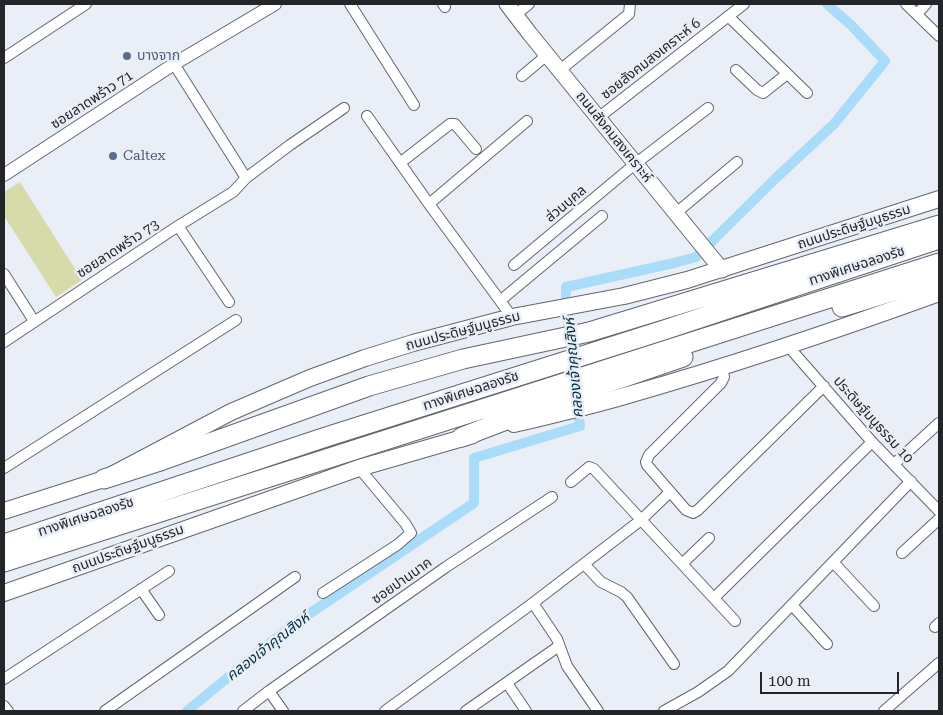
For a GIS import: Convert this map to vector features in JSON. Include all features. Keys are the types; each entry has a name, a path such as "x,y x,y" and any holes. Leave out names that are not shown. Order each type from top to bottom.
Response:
{"highway":[{"path":"104,479 157,462 369,386 463,359 589,332 939,225"},
{"name":"ทางพิเศษฉลองรัช","path":"4,544 326,437 664,330 939,239"},
{"name":"ทางพิเศษฉลองรัช","path":"4,562 939,262"},
{"path":"462,437 575,404 689,355 939,277"}],"main road":[{"name":"ถนนสังคมสงเคราะห์","path":"511,9 722,270"},
{"name":"ถนนประดิษฐ์มนูธรรม","path":"4,511 104,479 231,412 310,378 413,343 512,317 658,288 722,270 939,199"},
{"path":"575,404 722,367 939,293"},
{"name":"ถนนประดิษฐ์มนูธรรม","path":"4,593 359,468 462,437"}],"street":[{"path":"4,58 86,4"},
{"name":"ซอยลาดพร้าว 71","path":"4,175 174,64 275,4"},
{"path":"350,4 414,105"},
{"path":"511,9 529,4"},
{"path":"560,70 629,14 630,4"},
{"name":"ซอยสังคมสงเคราะห์ 6","path":"598,118 744,4"},
{"path":"906,4 939,36"},
{"path":"917,14 926,4"},
{"path":"728,16 807,93"},
{"path":"522,76 547,55"},
{"path":"174,64 246,178"},
{"path":"736,70 757,90 763,93 786,74"},
{"name":"ซอยลาดพร้าว 73","path":"4,342 178,226 233,192 246,178 344,108"},
{"name":"ส่วนบุคล","path":"514,265 635,164 708,108"},
{"path":"367,116 512,317"},
{"path":"429,204 527,121"},
{"path":"400,164 450,124 455,124 476,149"},
{"path":"676,213 737,162"},
{"path":"501,300 602,216"},
{"path":"178,226 229,302"},
{"path":"4,274 34,321"},
{"path":"4,468 236,320"},
{"name":"ประดิษฐ์มนูธรรม 10","path":"788,346 872,442 939,511"},
{"path":"722,367 724,377 721,383 647,458 647,466 686,510 693,513 824,386"},
{"path":"894,464 939,423"},
{"path":"714,598 872,442"},
{"path":"571,482 591,466 735,621"},
{"path":"323,594 397,545 410,533 405,523 359,468"},
{"path":"664,711 698,692 728,671 911,481"},
{"path":"385,711 584,564 641,520 670,492"},
{"name":"ซอยปานนาค","path":"243,711 269,690 552,497"},
{"path":"902,553 939,519"},
{"path":"682,564 709,538"},
{"path":"832,562 874,606"},
{"path":"584,564 601,582 627,597 674,664"},
{"path":"4,679 169,571"},
{"path":"105,711 295,577"},
{"path":"141,589 159,616"},
{"path":"533,603 552,630 567,666 598,711"},
{"path":"792,605 827,644"},
{"path":"466,711 559,646"},
{"path":"884,711 939,663"},
{"path":"507,683 526,711"},
{"path":"269,690 283,711"},
{"path":"4,706 8,711"}],"green space":[{"path":"20,182 82,280 56,297 4,216 4,192"}],"waterway":[{"name":"คลองเจ้าคุณสิงห์","path":"573,362 566,287 696,257 834,124 885,61 851,25 827,4"},
{"name":"คลองเจ้าคุณสิงห์","path":"187,711 300,620 474,503 474,458 580,426 577,404"}],"place":[{"name":"บางจาก","path":"127,56"},
{"name":"Caltex","path":"113,156"}]}
